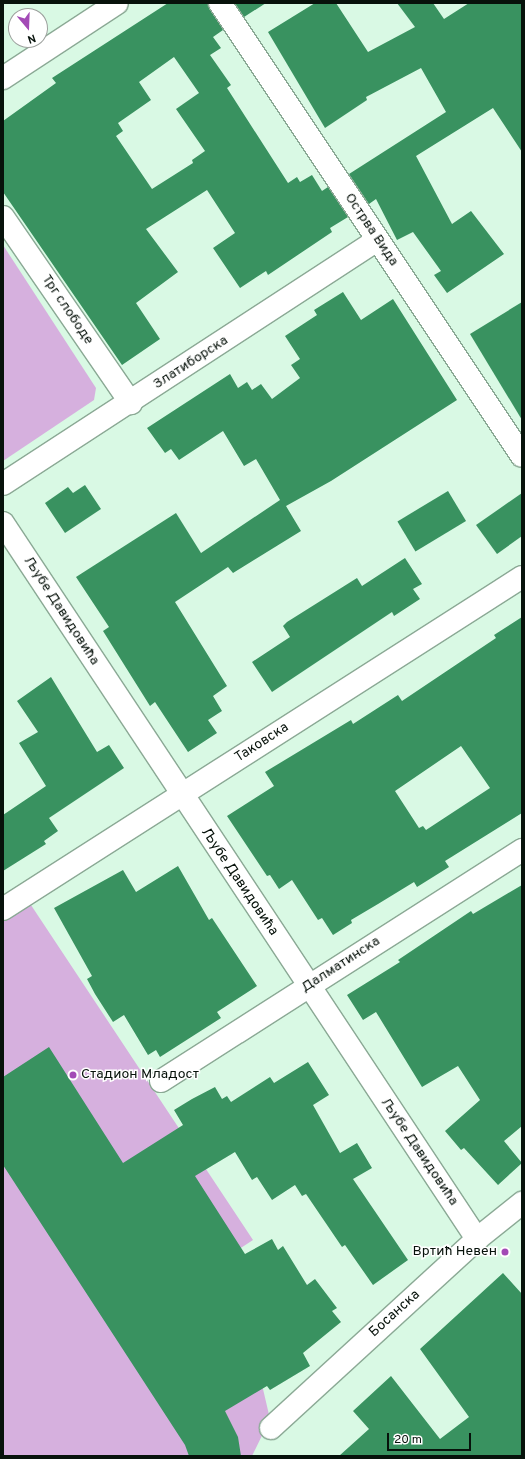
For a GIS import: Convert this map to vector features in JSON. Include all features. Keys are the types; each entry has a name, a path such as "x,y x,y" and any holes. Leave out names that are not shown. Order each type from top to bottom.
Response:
{"street":[{"path":"3,78 117,3"},
{"name":"Острва Вида","path":"220,3 522,456"},
{"name":"Трг слободе","path":"3,217 130,403"},
{"name":"Златиборска","path":"3,484 130,403 378,240"},
{"name":"Љубе Давидовића","path":"3,523 477,1239"},
{"name":"Таковска","path":"3,909 522,577"},
{"name":"Далматинска","path":"161,1081 522,850"},
{"name":"Босанска","path":"270,1428 477,1239 522,1203"}],"shaded area":[{"path":"3,245 96,388 94,400 3,461"},
{"name":"Стадион Младост","path":"25,896 253,1240 195,1278 263,1389 270,1419 252,1456 3,1456 3,909"}],"building":[{"path":"168,3 208,3 223,30 213,37 221,48 210,55 231,85 227,88 288,183 297,177 300,182 312,175 322,191 328,187 348,217 330,228 332,232 268,275 266,271 240,288 213,248 235,233 207,190 146,229 178,272 136,303 160,339 122,365 3,192 3,121 56,83 52,78","holes":["174,57 199,93 176,109 205,151 192,160 193,163 152,189 116,136 123,131 118,123 151,100 139,82"]},
{"path":"235,3 266,3 244,17"},
{"path":"315,3 336,3 368,52 415,27 397,3 433,3 444,19 469,3 522,3 522,152 493,108 416,156 452,224 471,211 504,254 447,293 434,275 441,271 413,232 397,240 376,199 369,204 349,174 446,112 421,68 366,97 367,100 325,128 268,32"},
{"path":"343,292 361,320 393,299 457,400 331,481 286,506 301,531 233,573 228,567 175,602 227,686 213,696 222,711 208,720 217,733 188,752 155,702 150,706 103,631 109,627 76,577 176,513 201,553 280,500 256,459 244,466 223,431 179,460 171,449 165,453 147,428 230,374 238,388 247,382 252,390 261,384 272,399 300,378 291,365 300,359 285,336 317,315 314,310"},
{"path":"522,302 522,420 470,334"},
{"path":"85,485 101,509 65,533 45,503 68,487 73,493"},
{"path":"448,491 466,521 415,551 397,521"},
{"path":"522,493 522,536 497,554 476,525"},
{"path":"405,558 422,584 413,589 420,599 394,616 392,612 272,692 252,662 290,637 283,626 357,578 362,586"},
{"path":"522,617 522,813 445,861 449,867 417,887 414,882 351,920 352,923 333,935 322,918 318,920 292,880 279,889 270,875 267,876 227,816 274,786 265,772 351,720 353,724 398,695 402,701 496,638 494,635","holes":["461,746 490,788 426,830 423,826 419,828 395,791"]},
{"path":"51,677 97,752 109,745 124,768 49,818 58,831 44,841 46,844 3,871 3,815 46,786 19,743 38,732 17,701"},
{"path":"178,866 209,920 212,918 257,986 217,1012 221,1018 160,1057 156,1050 148,1055 124,1015 113,1022 87,979 92,976 54,908 123,870 136,892"},
{"path":"522,885 522,1126 504,1141 522,1163 498,1185 464,1148 461,1150 445,1131 480,1100 458,1066 422,1087 376,1012 363,1020 347,995 400,962 398,960 471,911 473,914"},
{"path":"49,1047 123,1163 183,1125 174,1110 192,1099 215,1087 222,1099 227,1096 231,1102 270,1077 274,1083 308,1062 329,1095 313,1105 340,1153 357,1143 372,1168 353,1179 408,1260 373,1285 345,1245 342,1247 306,1194 302,1196 295,1185 272,1200 257,1177 252,1180 235,1152 195,1176 245,1254 272,1239 278,1250 283,1246 307,1285 315,1279 337,1308 332,1311 341,1322 303,1353 310,1366 270,1390 267,1386 225,1411 238,1437 241,1456 189,1456 185,1445 3,1165 3,1077"},
{"path":"503,1273 522,1294 522,1456 339,1456 369,1429 353,1411 391,1376 440,1439 469,1417 420,1349"}],"place":[{"name":"Стадион Младост","path":"73,1075"},
{"name":"Вртић Невен","path":"505,1252"}]}
